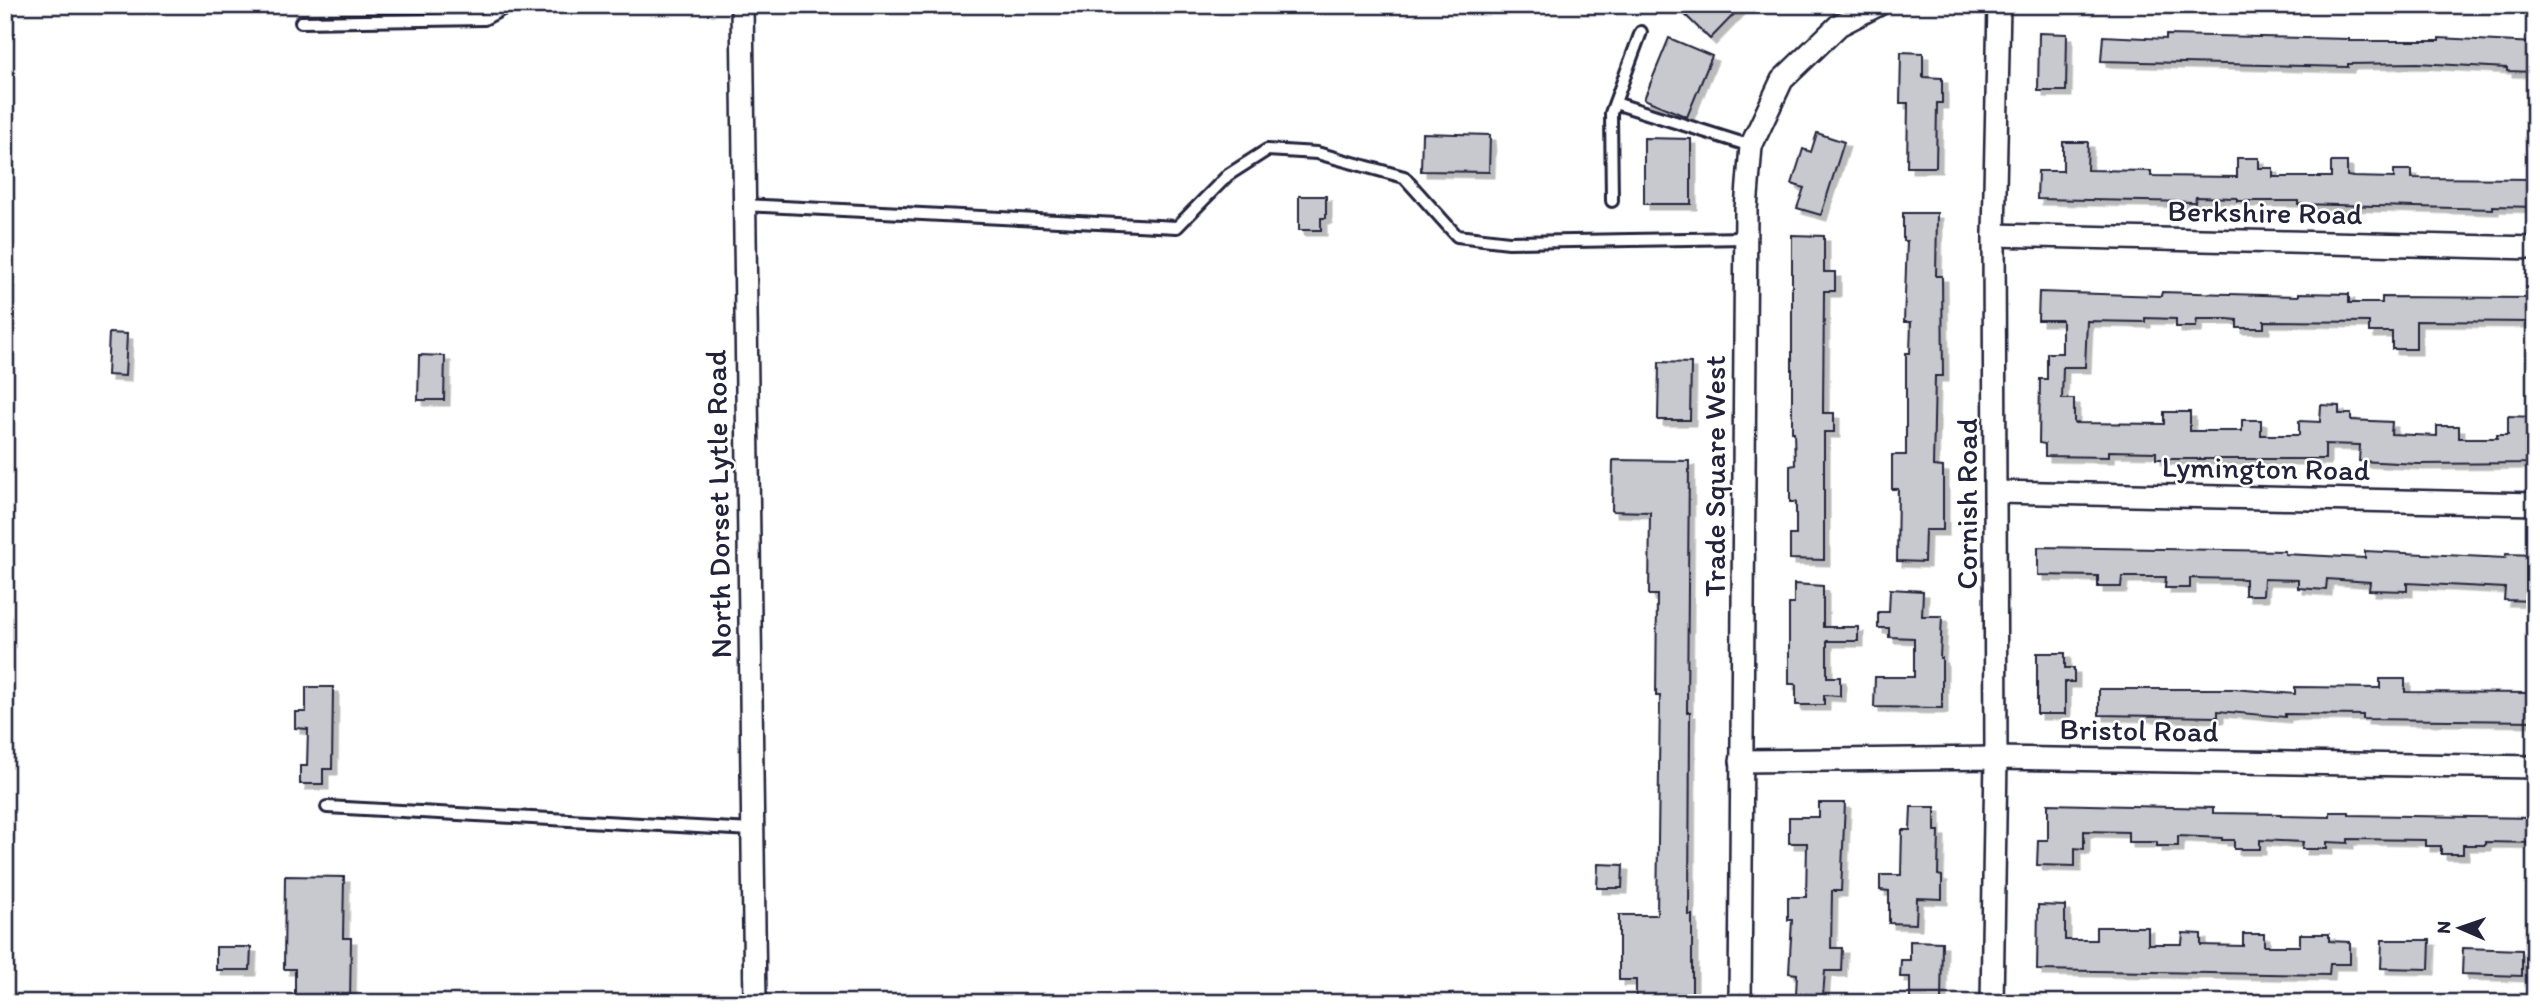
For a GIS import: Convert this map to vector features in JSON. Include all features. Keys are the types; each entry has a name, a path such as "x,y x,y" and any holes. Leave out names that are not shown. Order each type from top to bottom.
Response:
{"street":[{"name":"North Dorset Lytle Road","path":"742,5 755,1003"},
{"name":"Trade Square West","path":"1740,1003 1745,238 1752,146 1782,80 1839,25 1878,5"},
{"name":"Cornish Road","path":"1992,1003 1997,492 1994,235 1999,5"},
{"name":"Berkshire Road","path":"1994,235 2535,248"},
{"name":"Lymington Road","path":"1997,492 2535,504"},
{"name":"Bristol Road","path":"1741,761 1996,758 2535,767"}],"lane":[{"path":"301,22 484,19 510,5"},
{"path":"1612,201 1611,113 1641,32"},
{"path":"1615,103 1752,146"},
{"path":"744,205 1177,226 1228,175 1267,150 1317,153 1404,177 1457,236 1509,242 1745,238"},
{"path":"327,807 752,830"}],"building":[{"path":"1675,5 1743,5 1710,39"},
{"path":"2039,33 2067,34 2066,91 2038,91"},
{"path":"2166,35 2349,41 2439,41 2439,38 2535,43 2535,72 2417,63 2348,64 2348,67 2101,61 2103,36 2166,39"},
{"path":"1669,38 1712,56 1687,117 1644,99"},
{"path":"1901,52 1923,53 1923,77 1942,78 1942,103 1937,103 1936,167 1907,167 1908,103 1900,103"},
{"path":"1422,133 1490,135 1489,172 1421,171"},
{"path":"1817,133 1844,142 1821,215 1797,208 1804,188 1792,184 1803,149 1811,152"},
{"path":"1644,138 1691,139 1691,204 1644,204"},
{"path":"2063,142 2088,142 2087,170 2151,171 2151,176 2237,177 2237,158 2259,158 2259,168 2273,168 2273,177 2331,177 2331,162 2347,162 2347,176 2353,177 2394,178 2394,170 2412,170 2412,178 2535,179 2535,207 2493,206 2493,209 2298,204 2298,201 2237,201 2237,198 2196,197 2195,202 2037,199 2038,171 2063,171"},
{"path":"1299,196 1326,196 1326,218 1321,218 1321,230 1299,230"},
{"path":"1903,213 1937,213 1936,276 1942,276 1943,376 1935,376 1933,466 1943,467 1943,530 1925,530 1924,562 1897,561 1898,489 1892,489 1892,455 1906,455 1906,353 1910,353 1911,322 1904,322 1907,241 1903,241"},
{"path":"1792,235 1824,236 1824,272 1835,272 1835,291 1824,291 1823,413 1834,413 1834,432 1824,432 1824,560 1790,559 1790,535 1796,535 1796,502 1790,502 1790,466 1795,465 1792,432"},
{"path":"2039,292 2161,296 2162,292 2299,296 2299,293 2349,294 2349,303 2382,303 2382,297 2535,298 2535,322 2416,321 2416,349 2392,349 2392,332 2369,332 2369,322 2264,321 2264,328 2237,328 2237,320 2227,319 2197,319 2196,327 2176,327 2176,319 2145,318 2145,322 2087,321 2085,367 2063,367 2062,399 2074,399 2074,423 2164,424 2164,412 2190,412 2190,431 2242,431 2242,420 2261,420 2261,435 2299,435 2299,421 2320,422 2321,405 2339,406 2339,414 2351,414 2351,420 2392,422 2391,434 2437,436 2437,426 2459,426 2459,438 2497,438 2497,435 2508,435 2508,416 2535,417 2535,463 2418,464 2359,461 2360,445 2325,444 2325,459 2156,459 2156,452 2109,451 2109,457 2045,456 2045,444 2039,443 2040,379 2047,379 2047,353 2062,353 2062,320 2038,320"},
{"path":"109,333 127,334 125,376 107,375"},
{"path":"419,355 445,356 444,400 418,400"},
{"path":"1659,362 1691,363 1690,420 1658,420"},
{"path":"1613,460 1689,461 1687,712 1690,712 1689,915 1692,915 1692,1003 1636,1003 1636,980 1619,980 1619,915 1657,915 1660,696 1656,696 1657,595 1649,595 1650,512 1612,511"},
{"path":"2038,547 2285,551 2285,554 2365,558 2365,551 2505,558 2506,554 2535,555 2535,601 2504,600 2505,588 2407,583 2407,591 2369,590 2370,582 2327,579 2326,590 2298,588 2298,580 2264,579 2263,595 2245,595 2245,579 2190,578 2190,588 2165,588 2166,577 2122,577 2121,587 2098,587 2098,576 2038,575"},
{"path":"1794,584 1823,586 1823,627 1858,627 1858,641 1827,641 1827,677 1840,677 1840,696 1824,695 1824,705 1796,705 1796,684 1789,684 1789,604 1794,604"},
{"path":"1890,589 1923,591 1922,616 1942,616 1942,708 1874,707 1875,677 1914,677 1914,638 1889,637 1889,628 1878,628 1878,612 1889,612"},
{"path":"2037,653 2065,653 2065,668 2074,668 2074,682 2065,682 2065,714 2037,714"},
{"path":"2380,679 2405,679 2405,692 2535,693 2535,721 2363,719 2363,715 2285,714 2285,717 2218,711 2218,717 2099,715 2099,689 2233,689 2295,694 2295,687 2380,688"},
{"path":"306,687 333,687 332,769 323,769 323,784 300,784 300,766 307,766 308,729 295,728 295,712 306,712"},
{"path":"1819,803 1845,803 1841,891 1832,891 1831,948 1842,948 1841,971 1825,971 1823,996 1796,994 1797,974 1789,973 1792,920 1788,920 1788,897 1806,897 1807,843 1789,843 1789,817 1819,817"},
{"path":"2048,804 2213,808 2213,813 2281,816 2330,817 2330,812 2349,812 2349,815 2535,818 2535,843 2485,842 2485,845 2463,845 2463,854 2441,854 2441,846 2425,846 2425,840 2348,839 2348,843 2327,842 2327,849 2302,849 2303,842 2260,840 2260,849 2234,849 2234,840 2222,838 2178,836 2178,846 2157,846 2157,842 2128,842 2128,832 2084,831 2084,849 2075,848 2075,866 2037,865 2038,840 2048,840"},
{"path":"1911,807 1935,807 1935,831 1939,831 1938,875 1942,876 1942,899 1917,898 1916,924 1889,923 1889,891 1880,890 1880,875 1901,875 1902,830 1910,830"},
{"path":"1598,864 1623,865 1622,888 1597,888"},
{"path":"285,876 344,877 343,938 351,938 350,1003 295,1003 295,969 284,969"},
{"path":"2038,905 2065,906 2065,940 2096,940 2096,927 2148,927 2148,944 2182,944 2183,933 2201,934 2201,945 2243,946 2243,934 2264,934 2264,946 2300,946 2300,934 2329,934 2329,941 2350,942 2350,964 2330,964 2329,975 2037,970"},
{"path":"2382,940 2430,940 2429,969 2381,968"},
{"path":"1910,941 1942,942 1941,1003 1910,1002 1910,977 1900,977 1901,960 1910,960"},
{"path":"216,947 251,947 250,970 216,970"},
{"path":"2463,948 2522,950 2522,976 2462,974"}]}
